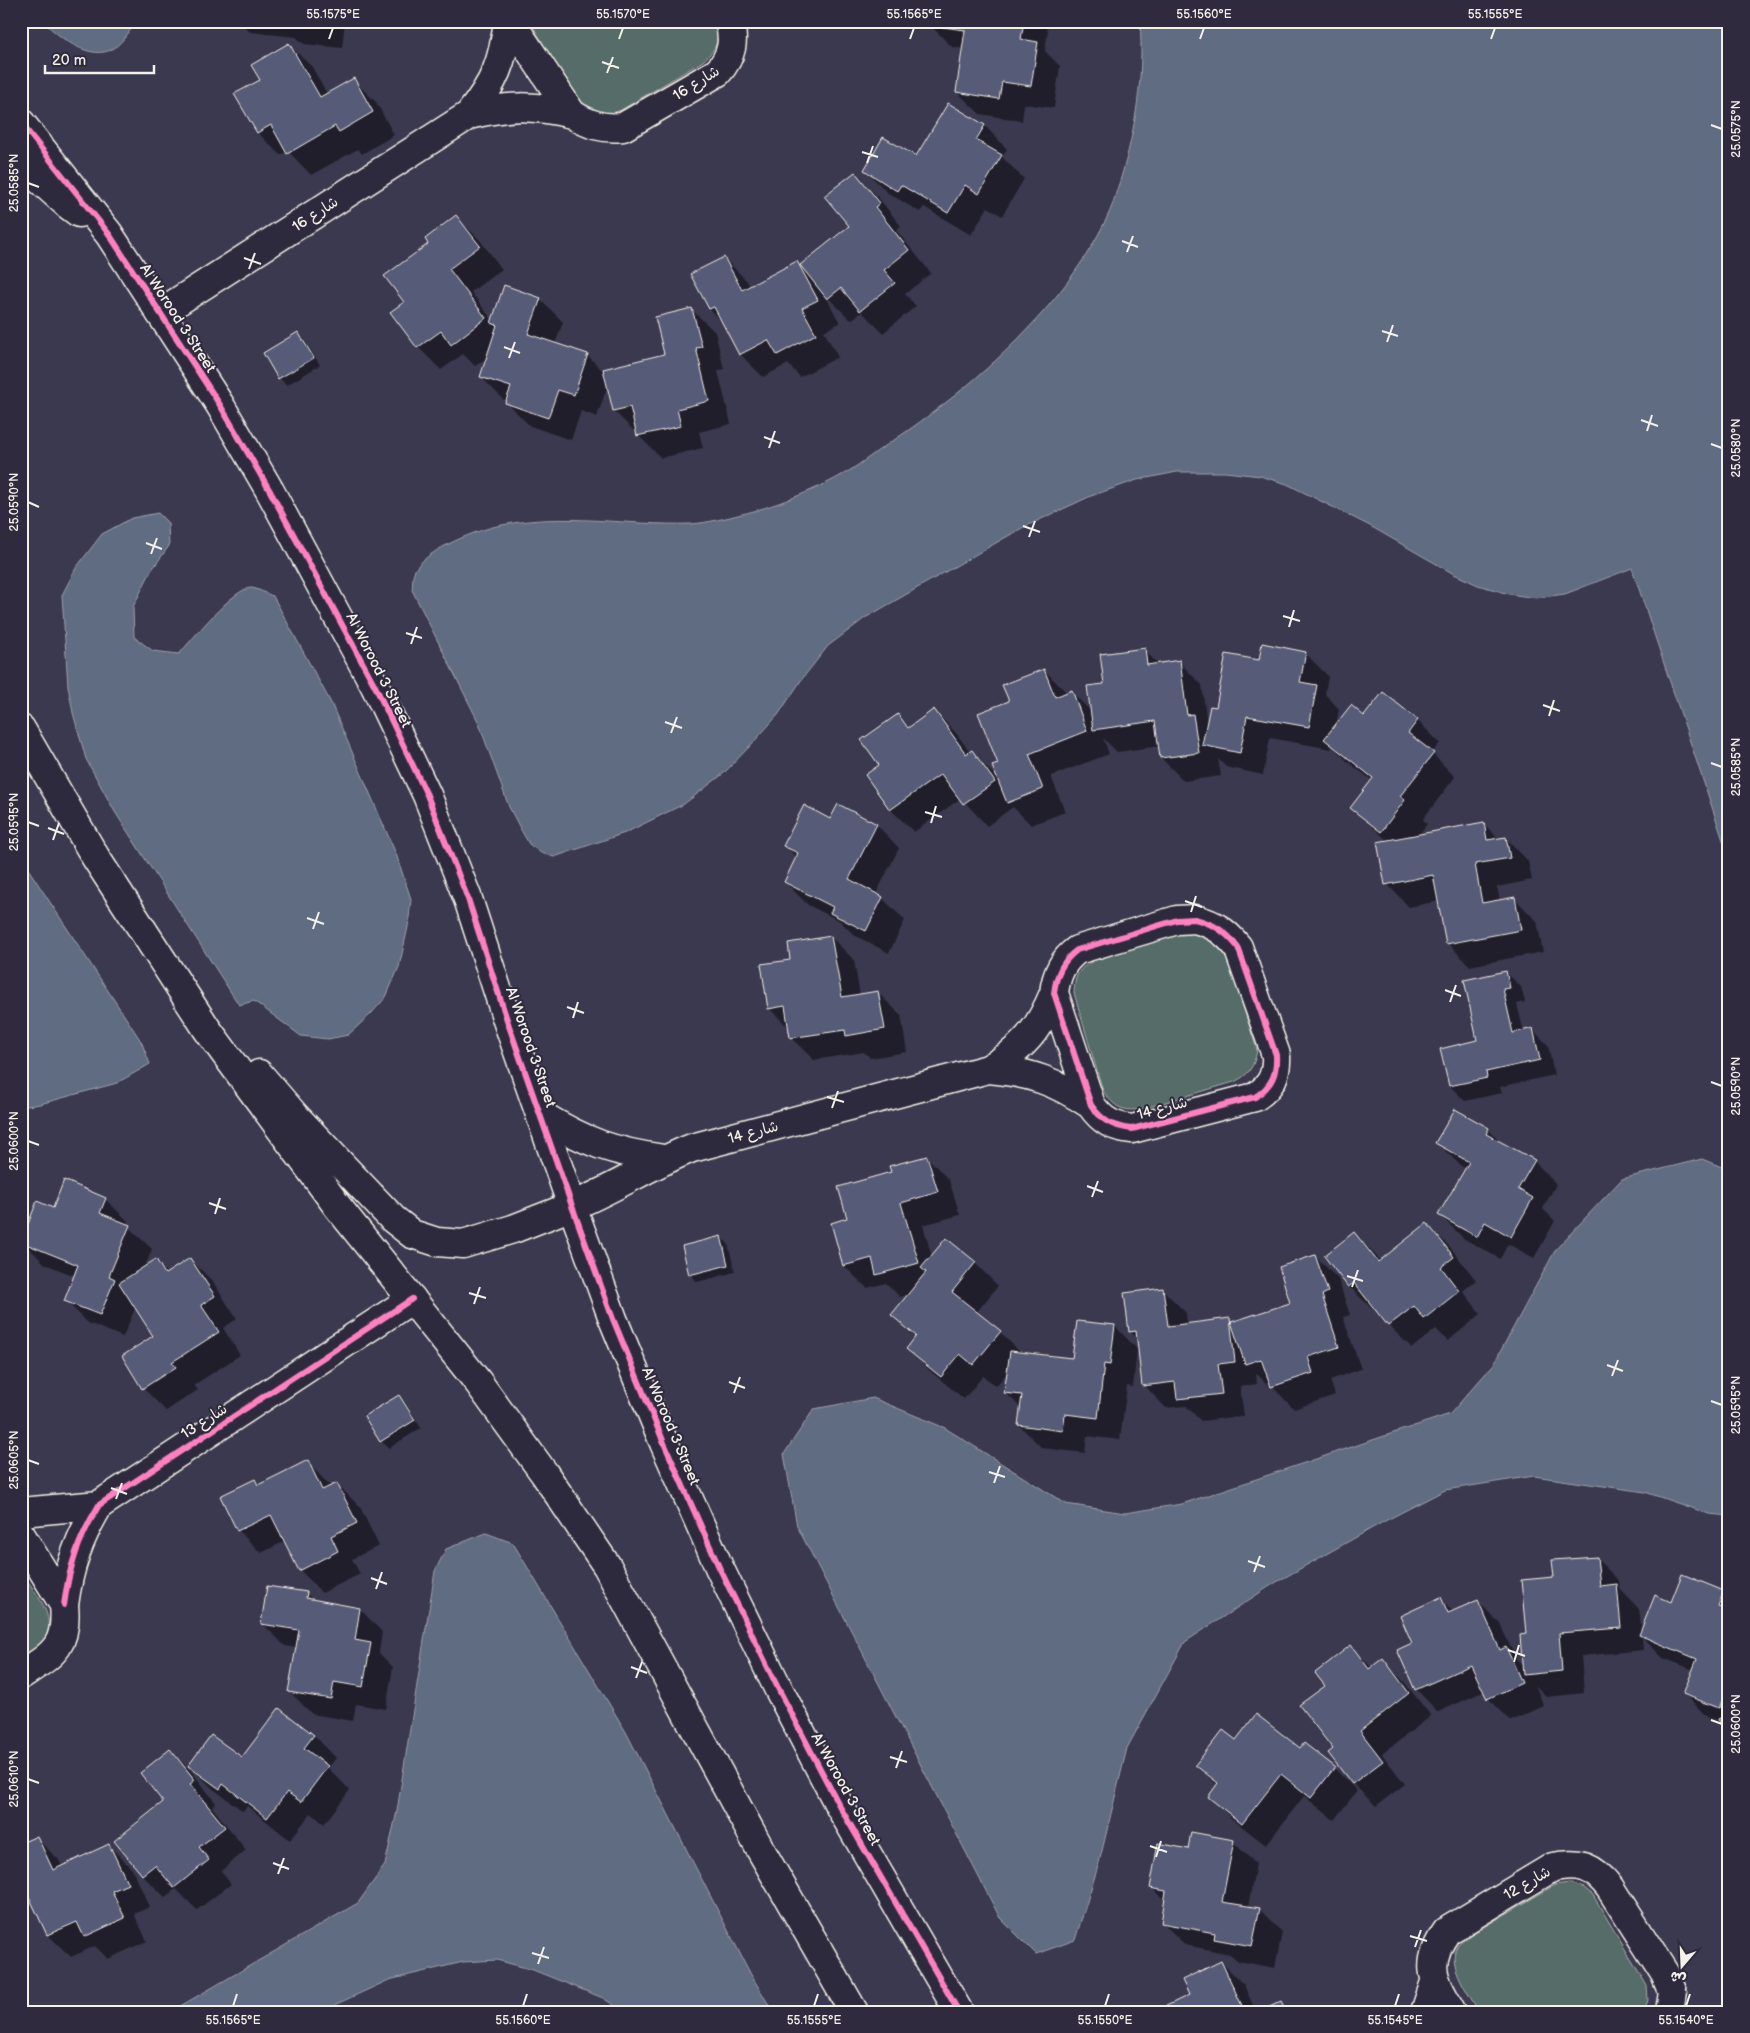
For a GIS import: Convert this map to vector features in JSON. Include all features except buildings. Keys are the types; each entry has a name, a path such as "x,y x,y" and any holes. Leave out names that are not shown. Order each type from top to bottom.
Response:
{"street":[{"name":"شارع 16","path":"509,21 572,114"},
{"name":"شارع 16","path":"160,313 469,114 485,94 498,71 509,21"},
{"name":"شارع 16","path":"469,114 521,106 547,108 572,114 596,126 609,128 623,127 718,72 727,61 732,48 732,34 728,21"},
{"name":"Al Worood 3 Street","path":"21,123 109,234 220,405 270,492 375,686 427,795 468,898 572,1206 613,1319 664,1443 719,1567 778,1688 840,1807 959,2012"},
{"path":"21,163 67,204 109,234"},
{"path":"21,729 101,866 207,1029 338,1207 489,1397 544,1473 607,1566 759,1848 854,2012"},
{"name":"شارع 14","path":"207,1029 240,1056 267,1082 296,1117 393,1219 412,1234 437,1242 463,1244 513,1229 606,1192 664,1159 692,1148 988,1069 1011,1056 1030,1038 1045,1017 1054,993 1060,968 1067,957 1077,950 1177,920 1194,919 1212,924 1227,933 1238,947 1276,1055 1276,1068 1273,1080 1265,1090 1255,1097 1132,1129 1120,1128 1098,1116 1091,1105 1054,993"},
{"name":"شارع 14","path":"988,1069 1016,1071 1042,1078 1068,1090 1091,1105"},
{"name":"شارع 14","path":"541,1115 568,1132 598,1145 628,1154 664,1159"},
{"name":"شارع 13","path":"21,1674 53,1653 60,1642 64,1630 67,1578 74,1552 85,1528 99,1505 412,1299"},
{"name":"شارع 13","path":"21,1512 99,1505"},
{"path":"21,1536 64,1605"},
{"name":"شارع 12","path":"1452,2012 1435,1982 1432,1968 1438,1942 1446,1931 1553,1867 1569,1864 1585,1866 1600,1875 1610,1888 1665,1974 1672,1991 1669,2012"},
{"name":"شارع 12","path":"1425,2012 1435,1982"}],"green space":[{"path":"530,21 716,21 717,39 712,52 703,61 621,110 603,114 591,111 576,96 558,70"},
{"path":"1191,930 1204,932 1225,949 1257,1050 1254,1061 1250,1070 1234,1082 1142,1109 1124,1109 1115,1105 1103,1091 1074,993 1075,981 1081,969 1095,960"},
{"path":"21,1572 43,1604 48,1622 48,1631 42,1643 21,1656"},
{"path":"1569,1883 1583,1887 1593,1895 1647,1986 1648,2000 1644,2012 1479,2012 1460,1980 1457,1971 1454,1954 1458,1945 1470,1935 1555,1885"}],"water":[{"path":"43,21 137,21 114,48 105,52 96,52 86,50 66,41"},
{"path":"1140,21 1729,21 1729,858 1632,568 1565,594 1536,598 1509,594 1478,585 1454,574 1370,526 1287,484 1260,476 1225,472 1177,472 1137,480 1091,496 1022,528 865,618 828,646 802,679 778,715 750,746 723,774 684,804 625,833 554,857 541,853 529,844 509,807 478,721 412,590 415,570 430,555 454,541 502,525 526,521 573,519 691,524 716,520 779,503 806,493 855,467 946,402 1011,346 1041,315 1068,282 1091,247 1110,211 1126,161 1138,102 1141,62"},
{"path":"158,513 168,523 169,546 151,571 133,607 134,637 153,651 179,654 224,605 243,590 253,588 273,596 331,703 396,854 411,899 408,927 399,967 386,997 348,1035 328,1039 301,1036 254,1001 239,1005 115,812 86,759 73,713 68,686 62,595 76,568 102,534 132,518"},
{"path":"21,858 141,1041 150,1064 117,1083 40,1104 21,1107"},
{"path":"1702,1159 1729,1170 1729,1516 1709,1514 1645,1492 1534,1476 1445,1490 1383,1522 1273,1584 1185,1642 1127,1748 1099,1863 1075,1940 1036,1954 1000,1918 797,1526 784,1454 814,1409 873,1398 945,1428 1066,1504 1125,1513 1182,1504 1450,1414 1493,1365 1556,1249 1622,1179"},
{"path":"486,1533 513,1543 626,1732 750,1973 773,2012 624,2012 603,1998 533,1970 497,1960 463,1962 389,1980 319,2012 170,2012 358,1903 385,1865 397,1811 435,1571 446,1549"}],"cycle path":[{"path":"21,123 109,234 220,405 270,491 375,686 427,795 468,899 509,1026 572,1206 613,1319 664,1443 719,1567 778,1688 840,1807 959,2012"},
{"path":"1195,919 1219,929 1238,947 1276,1055 1274,1074 1266,1088 1255,1097 1132,1129 1119,1127 1104,1119 1091,1105 1054,993 1058,974 1067,959 1077,950 1177,920 1195,919"},
{"path":"64,1605 76,1553 99,1505 412,1299"}]}
